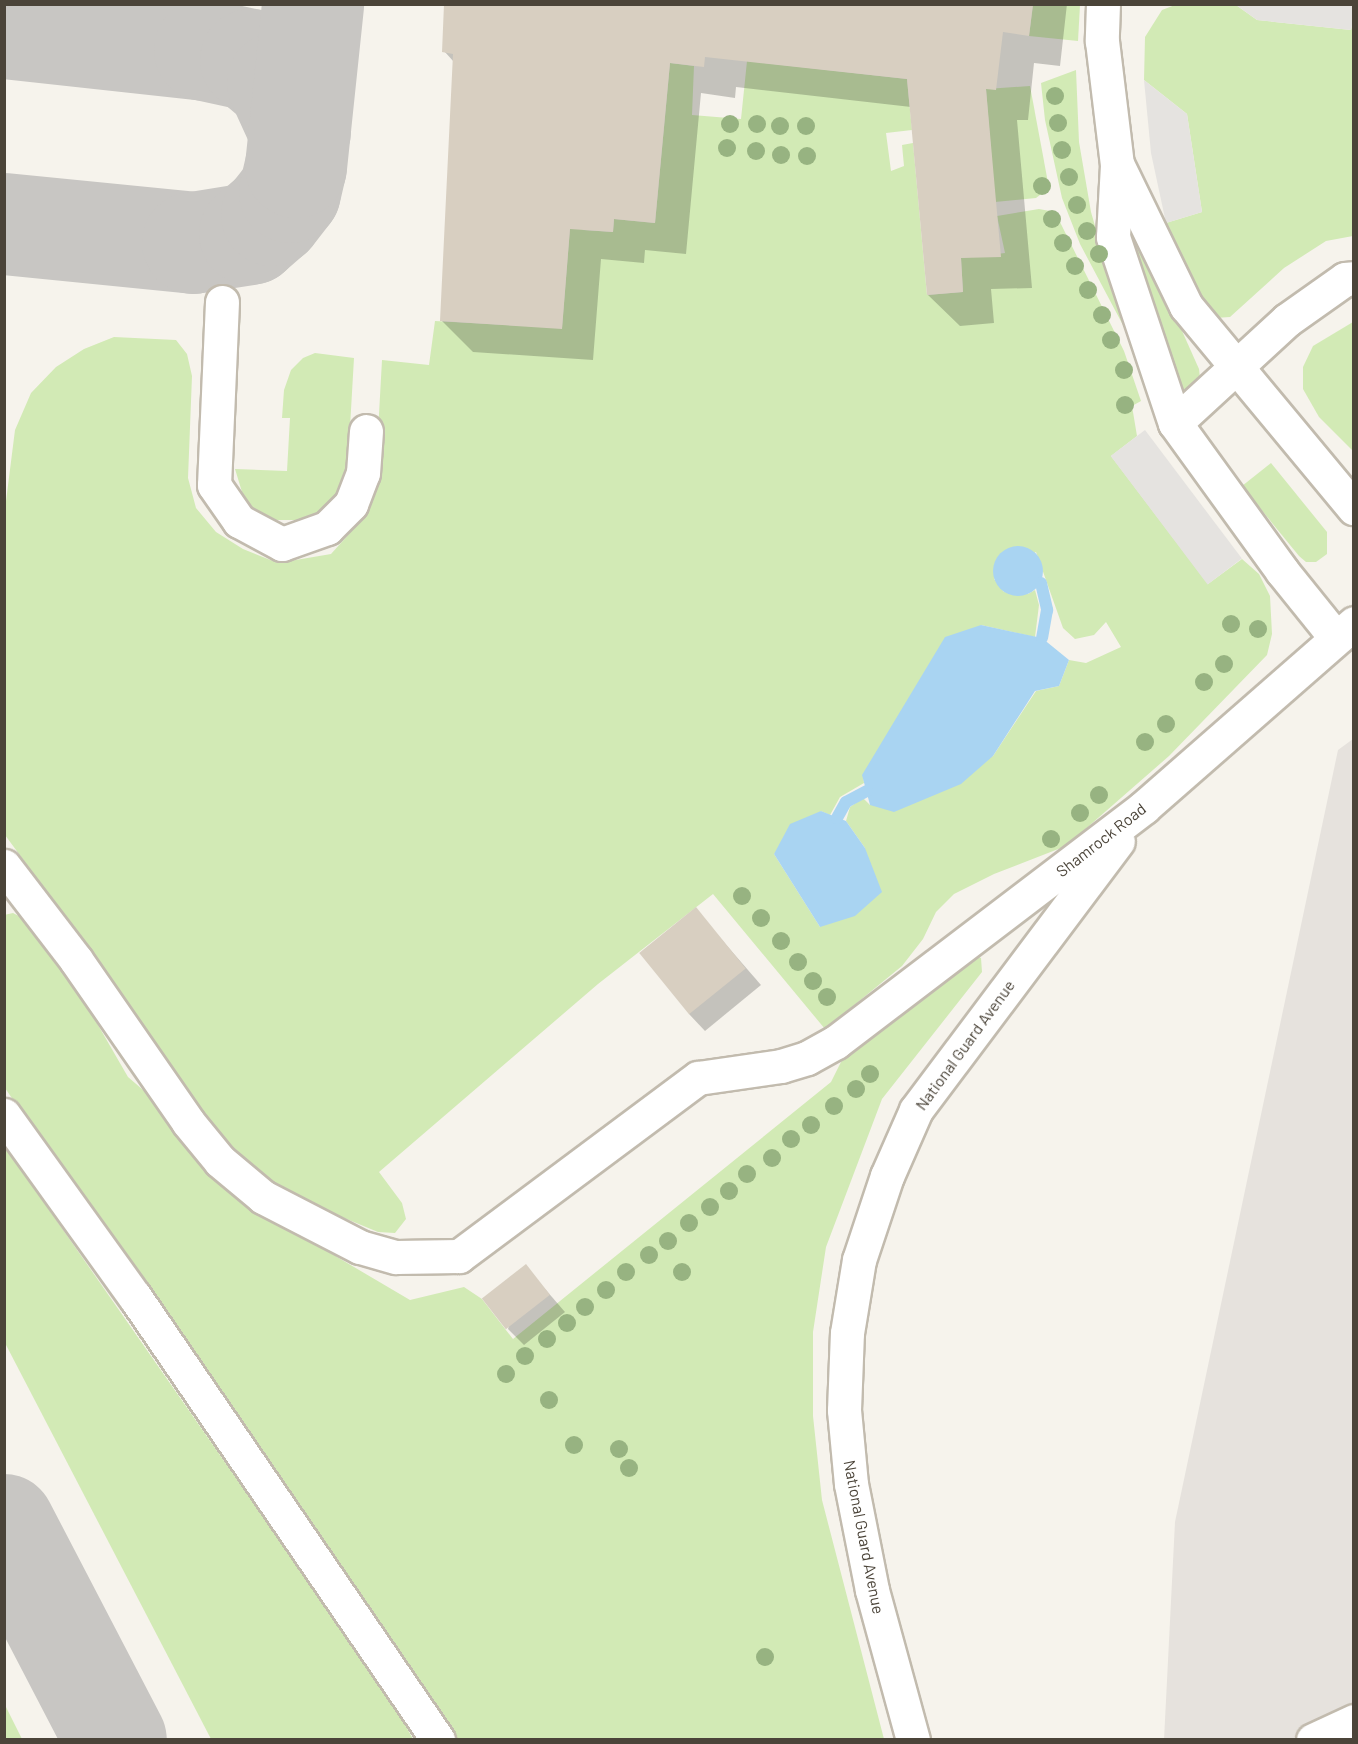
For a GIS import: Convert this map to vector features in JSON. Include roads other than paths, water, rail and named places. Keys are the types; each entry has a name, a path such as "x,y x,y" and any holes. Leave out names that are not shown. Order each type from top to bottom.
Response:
{"street":[{"path":"1103,4 1102,41 1117,165 1113,237 1175,423 1282,571 1345,630"},
{"path":"1117,165 1186,306 1353,508"},
{"path":"1175,423 1239,368 1287,320 1345,279 1353,278"},
{"path":"222,302 214,485 239,521 282,544 327,528 351,504 363,472 366,431"},
{"name":"Shamrock Road","path":"6,872 76,960 188,1122 220,1161 263,1197 313,1225 396,1257 459,1256 698,1078 781,1066 807,1058 836,1042 1144,807 1345,630"},
{"name":"National Guard Avenue","path":"913,1740 872,1590 851,1484 844,1410 847,1333 859,1260 887,1176 916,1110 1144,807"},
{"path":"4,1115 135,1297 438,1740"},
{"path":"1313,1740 1353,1721"}],"water":[{"path":"1013,546 1023,546 1036,553 1043,566 1043,576 1036,589 1023,596 1013,596 1004,592 997,585 993,576 993,566 997,557 1004,550"},
{"path":"981,625 1042,638 1069,660 1059,686 1035,691 993,756 961,784 894,812 870,805 862,775 945,637"},
{"path":"821,811 846,821 865,848 882,892 855,916 820,927 774,854 790,824"}],"waterway":[{"path":"1041,583 1047,610 1042,638"},
{"path":"837,818 846,802 867,791"}]}
